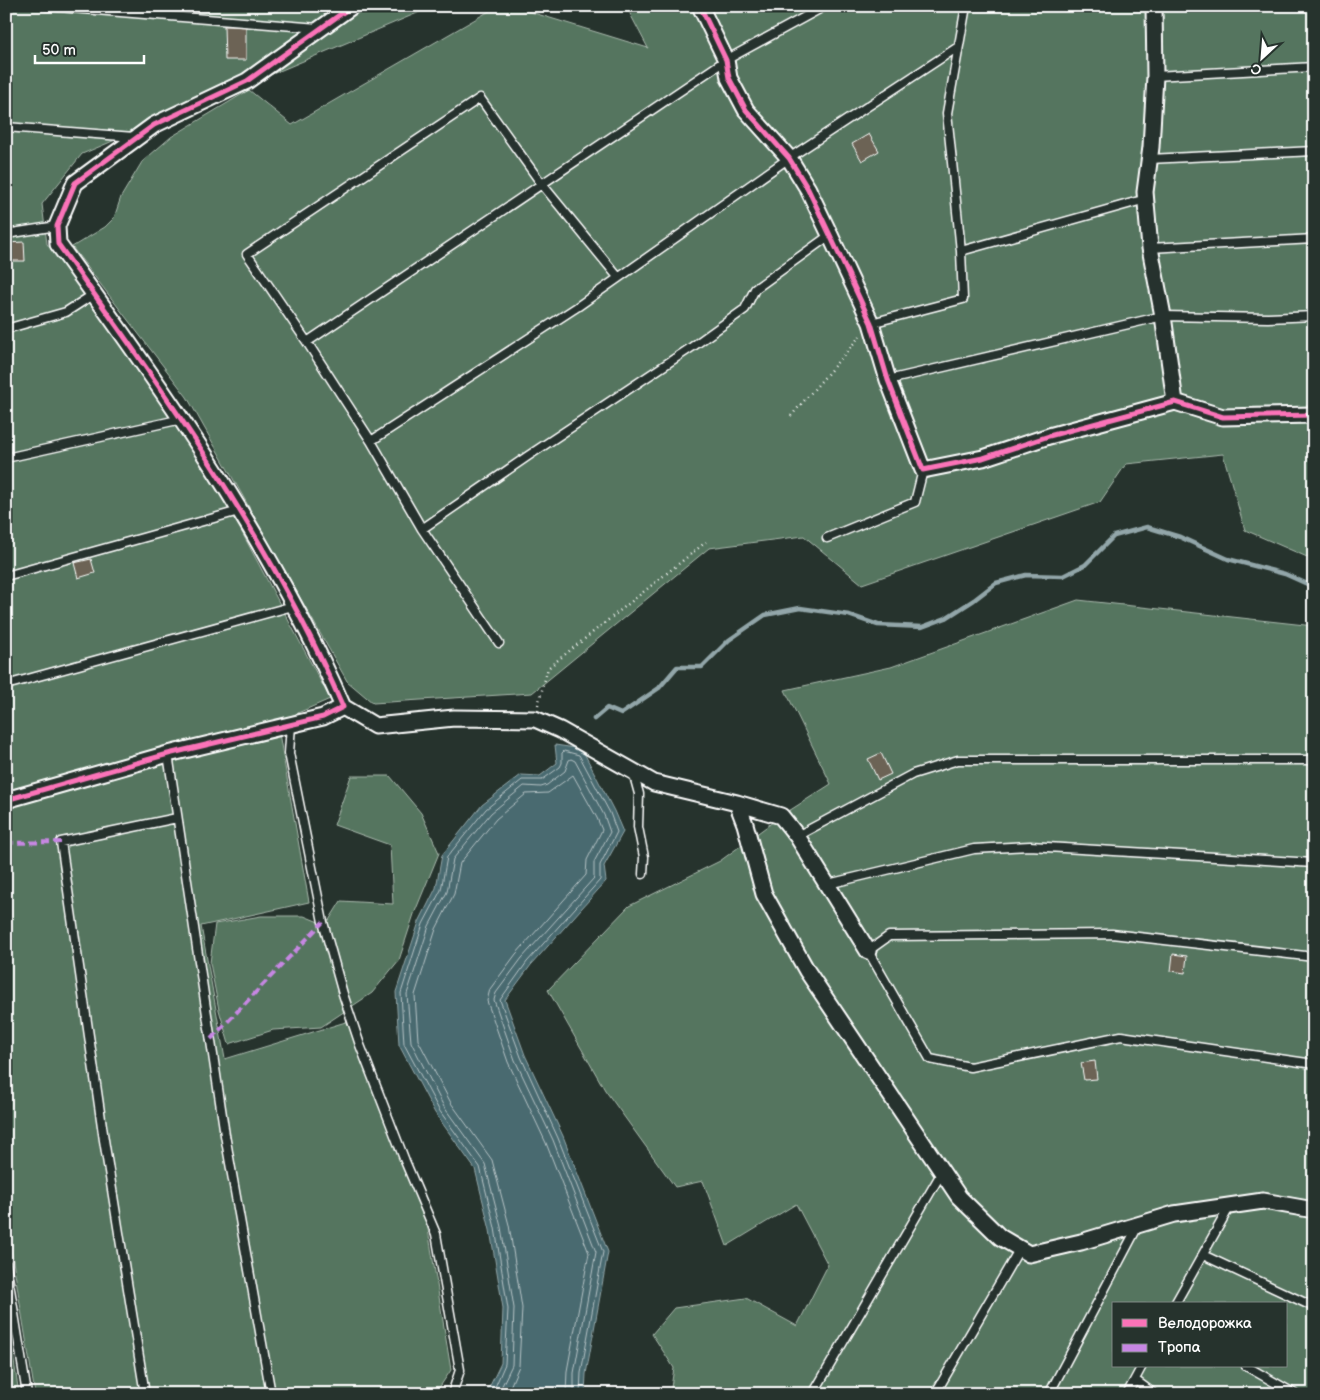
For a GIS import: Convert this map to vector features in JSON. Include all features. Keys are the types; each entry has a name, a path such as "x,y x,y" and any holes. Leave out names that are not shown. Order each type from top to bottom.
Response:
{"street":[{"path":"352,6 247,81 154,125 75,183 57,226 58,244 182,419 266,554 327,671 343,707 375,726 454,718 535,719 560,730 654,783 737,803 781,816 797,836 828,884 868,951"},
{"path":"700,6 726,60 729,78 746,110 788,158 808,188 871,324 888,380 923,470 984,458 1050,436 1175,402 1223,417 1314,415"},
{"path":"1154,6 1155,76 1145,192 1150,248 1163,316 1175,402"},
{"path":"6,800 168,754 323,717 343,707"},
{"path":"737,803 745,824 764,894 807,971 958,1197 1000,1237 1030,1254 1081,1242 1174,1214 1263,1201 1314,1210"}],"lane":[{"path":"46,6 322,28"},
{"path":"307,342 726,60 825,6"},
{"path":"871,324 963,298 961,251 946,113 966,6"},
{"path":"371,442 577,307 788,158 958,47"},
{"path":"1155,76 1314,67"},
{"path":"499,643 422,529 371,442 307,342 247,254 480,98 541,183 618,277"},
{"path":"6,127 137,138"},
{"path":"1149,159 1314,151"},
{"path":"961,251 1146,198"},
{"path":"6,234 57,226"},
{"path":"422,529 737,315 745,309 755,289 830,235"},
{"path":"1150,248 1314,239"},
{"path":"6,329 66,312 94,294"},
{"path":"888,380 1163,316 1268,318 1314,316"},
{"path":"6,458 182,419"},
{"path":"827,538 915,502 923,470"},
{"path":"6,576 239,511"},
{"path":"6,685 293,606"},
{"path":"291,725 289,753 323,922 343,994 360,1045 405,1161 436,1234 460,1370 452,1394"},
{"path":"168,754 225,1135 271,1394"},
{"path":"797,836 913,774 958,760 1314,760"},
{"path":"632,770 639,794 638,827 644,857 644,874"},
{"path":"145,1394 104,1140 61,842 178,818"},
{"path":"828,884 974,849 1030,846 1314,863"},
{"path":"1314,957 1112,934 890,936 868,951 930,1060 970,1067 1121,1036 1314,1064"},
{"path":"813,1394 942,1172"},
{"path":"1176,1302 1230,1206"},
{"path":"1049,1394 1139,1225"},
{"path":"935,1394 1020,1248"},
{"path":"1203,1255 1314,1306"},
{"path":"6,1264 27,1394"},
{"path":"1128,1394 1141,1368"},
{"path":"1250,1368 1295,1394"},
{"path":"1135,1380 1154,1394"}],"path":[{"path":"791,416 871,324"},
{"path":"535,719 548,668 706,542"}],"green space":[{"path":"6,6 434,6 82,154 42,204 47,244 181,417 330,699 277,722 309,902 201,926 225,1059 349,1021 427,1223 451,1370 435,1394 35,1394 6,1219"},
{"path":"498,6 511,6 648,48 626,6 1314,6 1314,560 1245,530 1223,454 1126,464 1100,502 862,584 804,536 709,548 532,693 373,703 347,681 187,397 72,247 105,227 114,218 121,197 142,162 171,137 249,90 292,125"},
{"path":"1078,600 1314,626 1314,1394 670,1394 674,1368 652,1334 674,1308 746,1298 797,1326 828,1265 796,1204 727,1246 703,1181 675,1187 605,1090 548,990 629,906 720,861 781,816 831,784 785,690 891,667"},
{"path":"351,776 390,776 421,813 439,853 414,914 399,960 372,993 321,1027 273,1030 229,1044 219,1010 210,963 215,924 261,916 304,916 326,925 341,901 393,904 390,845 334,825"},
{"path":"6,1309 19,1394 6,1394"}],"water":[{"path":"555,745 582,749 623,832 604,866 606,881 531,965 505,1000 525,1055 563,1136 608,1252 586,1374 585,1394 486,1394 501,1363 503,1308 490,1230 475,1169 435,1113 399,1045 396,992 419,922 436,888 442,855 482,805 521,775 540,776 557,763"}],"building":[{"path":"224,26 246,26 246,60 225,60"},
{"path":"869,134 879,151 862,161 852,144"},
{"path":"24,242 25,261 6,261 6,243"},
{"path":"91,559 95,573 78,578 74,563"},
{"path":"881,753 891,774 878,780 868,759"},
{"path":"1173,954 1187,956 1185,973 1171,971"},
{"path":"1095,1061 1097,1079 1084,1080 1081,1063"}],"waterway":[{"path":"594,719 607,708 621,714 659,688 677,667 702,667 729,640 765,615 800,608 849,615 878,625 922,627 946,618 996,583 1026,575 1063,576 1085,565 1114,536 1147,527 1180,537 1228,559 1285,574 1314,587"}],"marked path":[{"path":"6,843 61,842"},
{"path":"211,1039 323,922"}],"cycle path":[{"path":"6,800 168,754 323,717 343,707 315,646 249,526 176,411 58,244 57,226 75,183 154,125 247,81 352,6"},
{"path":"700,6 726,60 729,78 746,110 789,158 808,189 871,323 888,380 923,470 983,458 1049,436 1175,402 1223,417 1314,415"}]}
